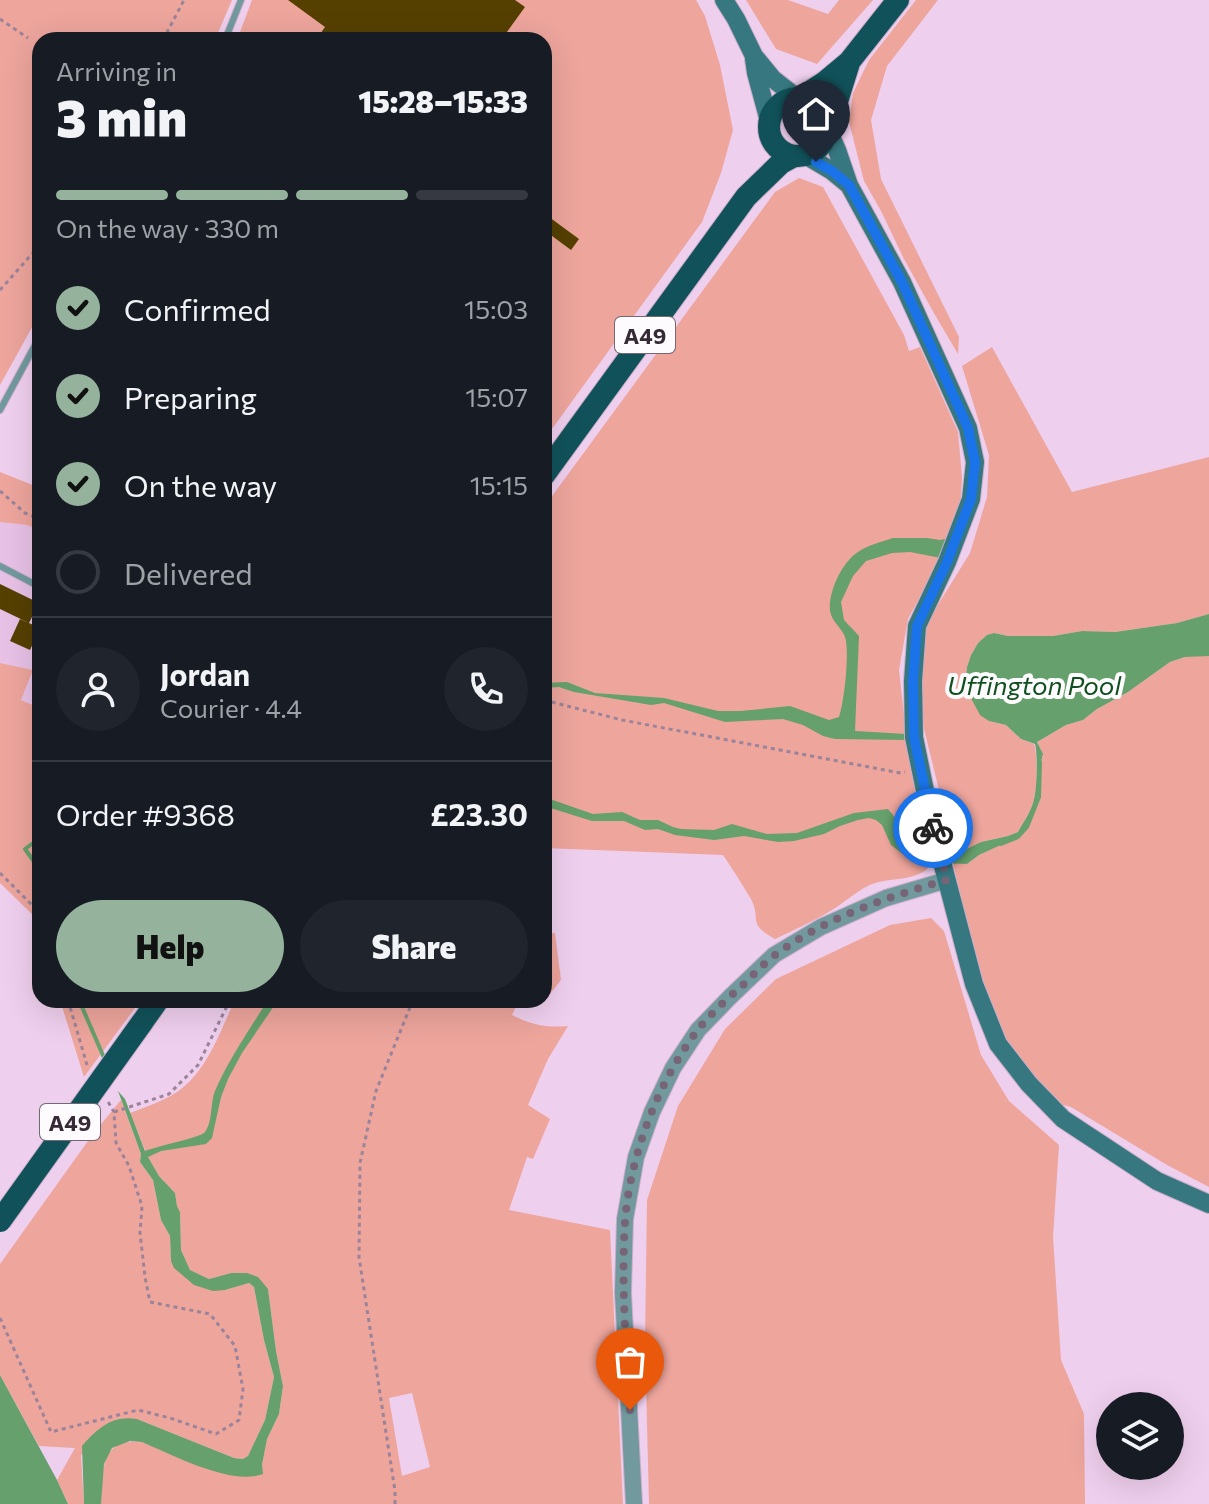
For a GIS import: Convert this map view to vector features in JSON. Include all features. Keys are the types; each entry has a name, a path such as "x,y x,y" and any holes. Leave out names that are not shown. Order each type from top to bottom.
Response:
{"highway":[{"path":"849,62 818,149 800,155 780,149 770,129 772,114 782,102 799,97 829,79 849,62 898,0"},
{"path":"799,97 809,99 821,109 828,126"},
{"name":"A49","path":"746,197 770,129"},
{"name":"A49","path":"552,464 746,197 781,163 800,155"},
{"name":"A49","path":"0,1221 152,1008"}],"main road":[{"path":"724,0 754,56 773,79 799,97"},
{"path":"754,56 770,129"},
{"path":"828,126 849,185 902,282 968,428 975,462 971,499 947,562 917,626 913,681 914,737 974,984 998,1044 1029,1084 1063,1119 1157,1181 1209,1204"},
{"path":"800,155 832,171 849,185"}],"street":[{"path":"634,1504 623,1293 625,1219 636,1157 652,1112 673,1068 698,1030 774,955 821,927 946,876"}],"lane":[{"path":"228,32 241,0"},
{"path":"0,410 32,351"},
{"path":"0,566 32,583"}],"path":[{"path":"167,32 184,0"},
{"path":"0,19 28,38"},
{"path":"0,290 32,254"},
{"path":"0,491 32,516"},
{"path":"552,702 622,720 901,773 921,770"},
{"path":"0,873 32,905"},
{"path":"70,1008 87,1064"},
{"path":"114,1112 169,1094 198,1065 226,1008"},
{"path":"395,1504 359,1257 360,1163 376,1091 410,1008"},
{"path":"0,1318 51,1432 138,1410 216,1434 239,1420 243,1389 235,1346 210,1314 150,1302 140,1233 142,1206 129,1166 116,1143 114,1112 107,1100"}],"shaded area":[{"path":"0,0 232,0 218,32 32,32 32,327 0,385"},
{"path":"252,0 696,0 705,16 720,65 733,130 721,173 702,222 552,429 552,32 240,32"},
{"path":"746,0 788,0 828,14 839,0 873,0 817,64 776,49"},
{"path":"916,0 938,0 887,66 871,120 881,179 959,337 958,354 864,181 849,122 853,93 869,60"},
{"path":"799,178 823,187 904,335 909,351 920,347 958,432 962,477 960,509 941,558 908,619 899,670 906,734 933,863 913,876 869,885 825,914 775,939 758,925 751,899 723,855 552,848 552,496 775,192"},
{"path":"992,347 1072,492 1209,457 1209,614 1177,623 1115,632 1082,631 1053,636 994,633 978,643 967,667 965,687 989,721 1006,725 1021,739 1034,744 1035,791 1032,807 1018,832 981,842 955,855 924,729 918,678 926,624 970,553 987,497 989,455 962,366"},
{"path":"0,472 32,485 32,527 0,522"},
{"path":"0,522 32,527 32,670 0,663"},
{"path":"1209,656 1209,1187 1041,1092 988,1016 953,863 967,864 1015,838 1040,792 1038,775 1043,755 1037,742 1066,725 1083,720 1170,662 1185,657"},
{"path":"0,663 32,670 21,700 32,705 32,914 0,883"},
{"path":"32,672 32,705 21,700"},
{"path":"931,918 944,931 981,1055 1009,1101 1059,1145 1053,1237 1061,1360 1084,1414 1085,1504 649,1504 645,1343 647,1200 678,1106 725,1029 776,979 890,925"},
{"path":"552,933 555,933 561,980 552,991"},
{"path":"62,1008 135,1008 84,1077"},
{"path":"231,1008 515,1008 512,1015 526,1021 553,1027 568,1026 548,1059 528,1105 550,1119 533,1159 527,1157 509,1210 610,1230 623,1504 101,1504 106,1460 118,1445 142,1442 262,1465 267,1439 279,1414 283,1386 268,1289 231,1273 209,1279 190,1270 181,1250 180,1212 175,1193 159,1176 148,1157 130,1113 166,1098 187,1084 205,1062","holes":["412,1393 430,1467 402,1476 389,1398"]},
{"path":"121,1100 141,1154 140,1162 153,1180 161,1220 170,1236 171,1261 225,1290 249,1283 254,1287 274,1377 265,1420 244,1459 234,1458 137,1419 81,1455 84,1504 68,1504 57,1480 75,1448 39,1446 0,1375 0,1264"}],"water":[{"path":"893,538 950,538 941,558 910,552 892,553 866,561 853,576 841,602 844,620 859,636 855,731 906,734 908,740 835,739 783,719 725,722 664,703 651,705 552,687 552,683 567,682 595,693 664,698 718,711 790,706 829,720 839,717 847,653 845,637 833,618 830,603 842,570 852,557 866,547"},
{"name":"Uffington Pool","path":"1209,614 1209,656 1185,657 1170,662 1083,720 1066,725 1037,742 1043,754 1038,775 1040,792 1026,828 1016,838 967,864 919,865 913,854 905,856 891,845 882,825 869,818 824,834 778,842 744,836 714,840 675,835 658,829 645,830 624,821 592,821 552,808 552,800 593,814 622,812 640,820 658,820 681,829 714,830 732,824 767,834 797,833 854,813 888,809 914,840 916,847 932,856 950,857 981,842 1018,832 1032,807 1035,791 1035,744 1021,739 1006,725 980,715 965,687 967,667 978,643 994,633 1053,636 1082,631 1115,632 1177,623"},
{"path":"263,1008 273,1008 228,1079 212,1138 206,1144 161,1151 148,1157 159,1176 175,1193 180,1212 181,1250 190,1270 209,1279 231,1273 247,1273 258,1277 268,1289 283,1386 279,1414 267,1439 263,1474 250,1477 219,1473 142,1442 130,1441 112,1448 104,1464 101,1504 84,1504 82,1446 100,1428 113,1421 137,1419 243,1459 248,1456 265,1420 274,1377 254,1287 249,1283 213,1291 194,1285 174,1268 170,1236 161,1220 153,1180 140,1162 141,1154 118,1091 125,1099 145,1151 194,1137 207,1129 213,1096"},
{"path":"0,1375 57,1480 68,1504 0,1504"}],"building":[{"path":"288,0 515,0 525,7 507,32 322,32 325,27"},
{"path":"552,219 579,239 571,250 552,236"},
{"path":"0,584 32,600 29,623 0,609"},
{"path":"20,619 32,624 30,650 10,641"}],"waterway":[{"path":"1001,844 1018,837 1027,827 1039,797 1040,762"},
{"path":"32,844 25,849 32,859"},
{"path":"82,1008 105,1060"}],"way so far":[{"path":"630,1410 623,1293 625,1219 636,1157 652,1112 673,1068 698,1030 774,955 821,927 886,898 947,880 933,828"}],"route":[{"path":"816,162 849,185 902,282 968,428 975,462 971,499 947,562 917,626 913,681 914,737 933,828"}]}
